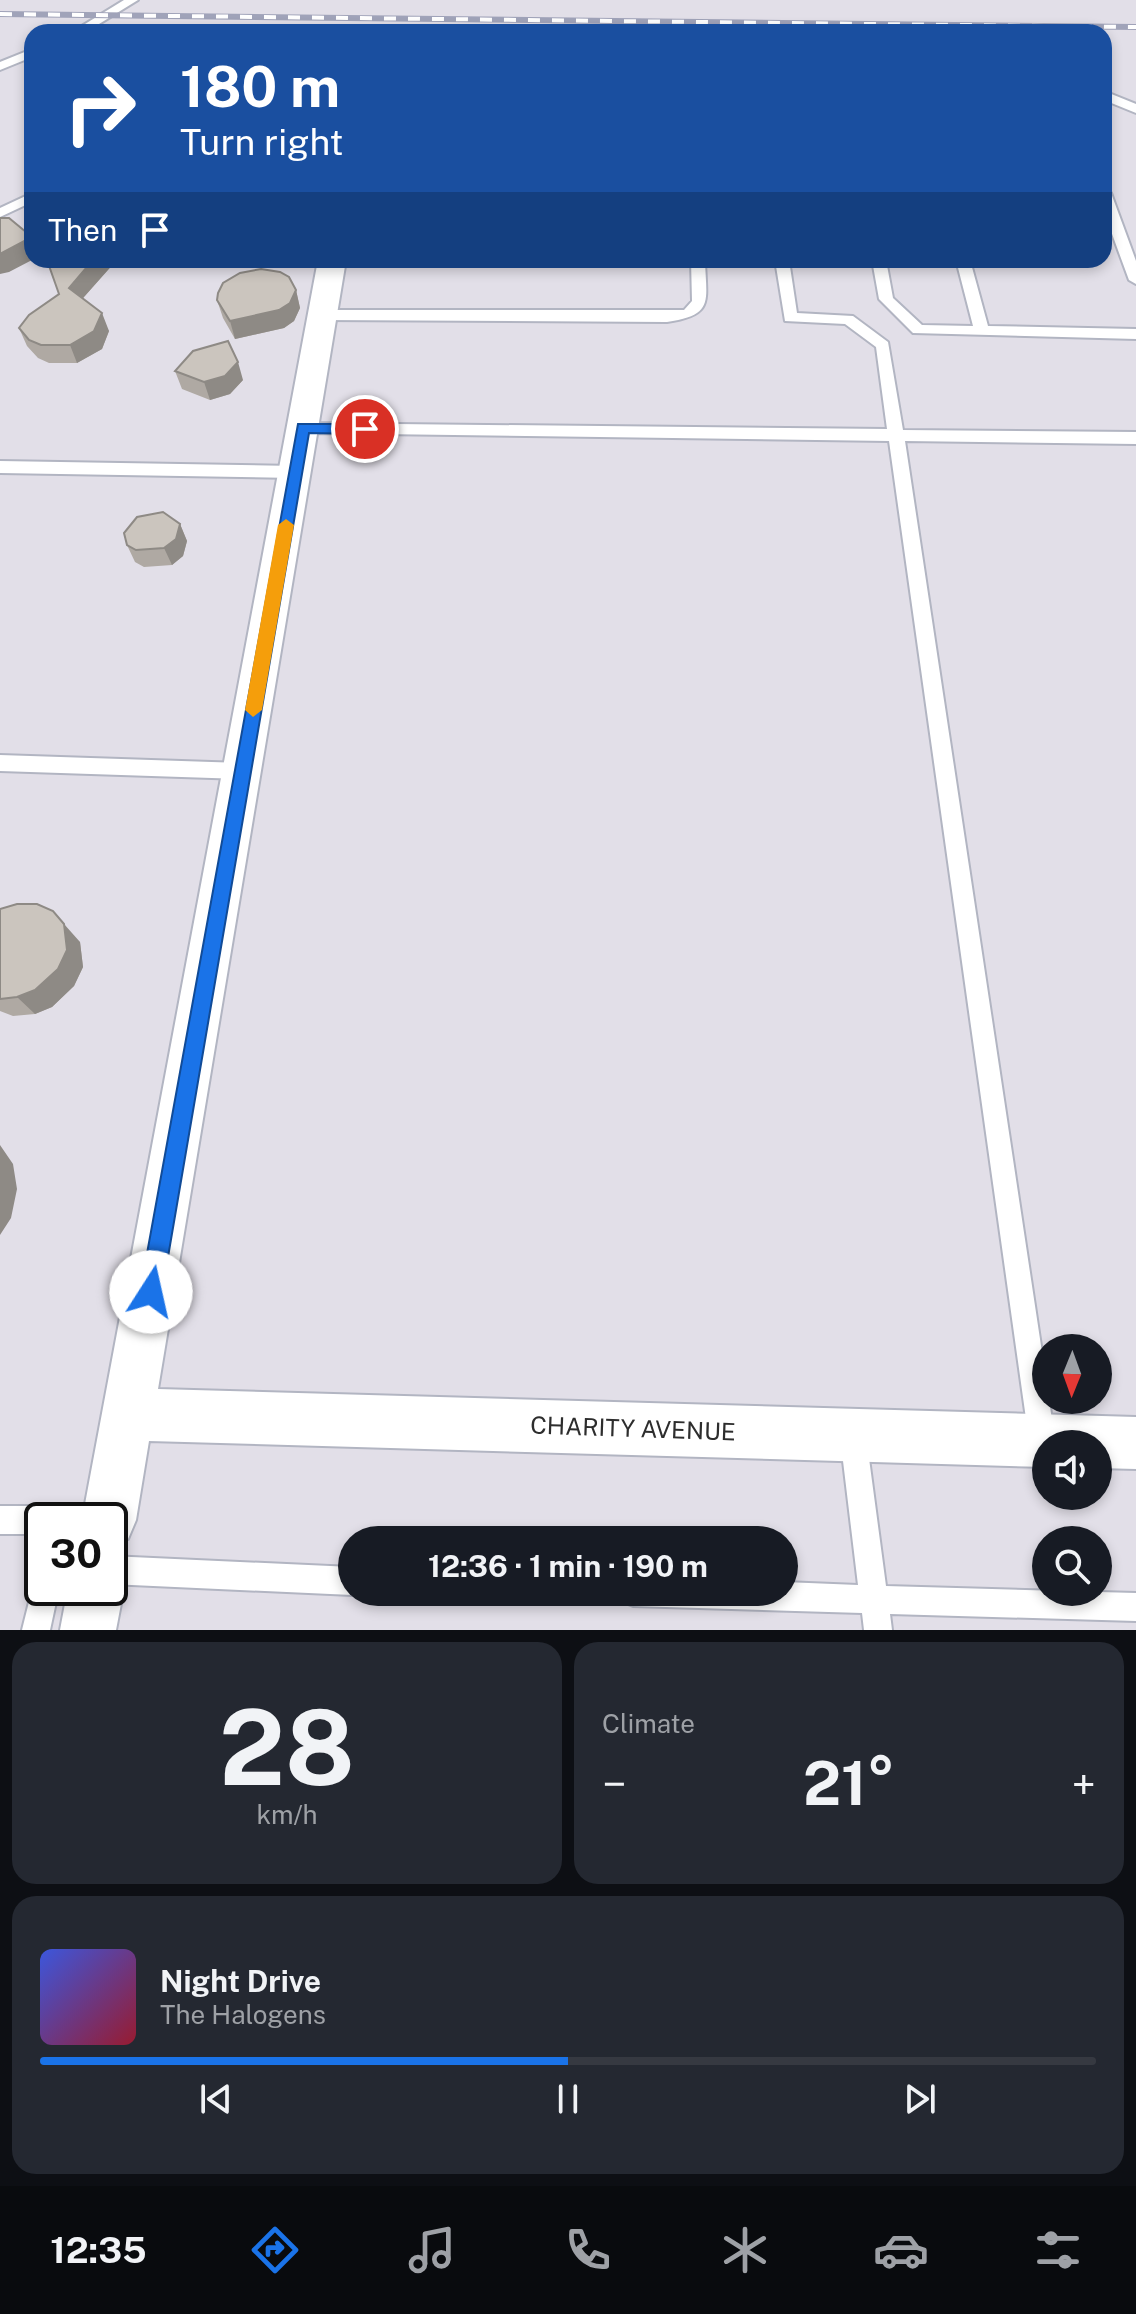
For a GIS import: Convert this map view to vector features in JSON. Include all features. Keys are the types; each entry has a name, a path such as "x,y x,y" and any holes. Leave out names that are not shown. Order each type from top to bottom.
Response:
{"street":[{"path":"112,1502 331,268"},
{"name":"CHARITY AVENUE","path":"129,1414 1032,1440"},
{"name":"CHARITY AVENUE","path":"1112,1442 1136,1443"},
{"path":"88,1630 93,1606"}],"lane":[{"path":"92,24 132,0"},
{"path":"0,66 24,56"},
{"path":"1112,98 1136,109"},
{"path":"0,213 24,201"},
{"path":"1112,215 1136,280"},
{"path":"322,315 667,317 689,314 699,301 698,268"},
{"path":"783,268 790,318 848,319 883,345 1041,1430"},
{"path":"880,268 886,299 918,330 1136,334"},
{"path":"965,268 982,331"},
{"path":"303,428 1136,438"},
{"path":"0,467 295,472"},
{"path":"0,763 242,771"},
{"path":"853,1436 876,1616"},
{"path":"0,1520 24,1520"},
{"path":"128,1571 338,1580"},
{"path":"36,1630 41,1606"},
{"path":"775,1606 876,1616 1136,1607"}],"shaded area":[{"path":"0,0 1136,0 1136,1630 0,1630"}],"building":[{"path":"0,218 9,218 24,230 24,241 0,254"},
{"path":"50,268 86,268 69,288 102,313 94,331 70,345 41,345 29,340 19,328 29,315 59,294"},
{"path":"261,269 289,277 296,290 290,303 279,310 230,321 217,300 223,283 240,273"},
{"path":"228,341 238,362 225,376 204,382 175,371 193,351"},
{"path":"163,512 180,524 176,539 164,548 136,550 127,545 124,533 137,517"},
{"path":"17,904 37,904 53,911 64,924 67,950 58,969 35,990 0,999 0,909"}],"railway":[{"path":"0,14 874,24"},
{"path":"1112,27 1136,27"}],"slow traffic":[{"path":"253,710 286,525"}],"route":[{"path":"151,1292 303,428 365,429"}]}
